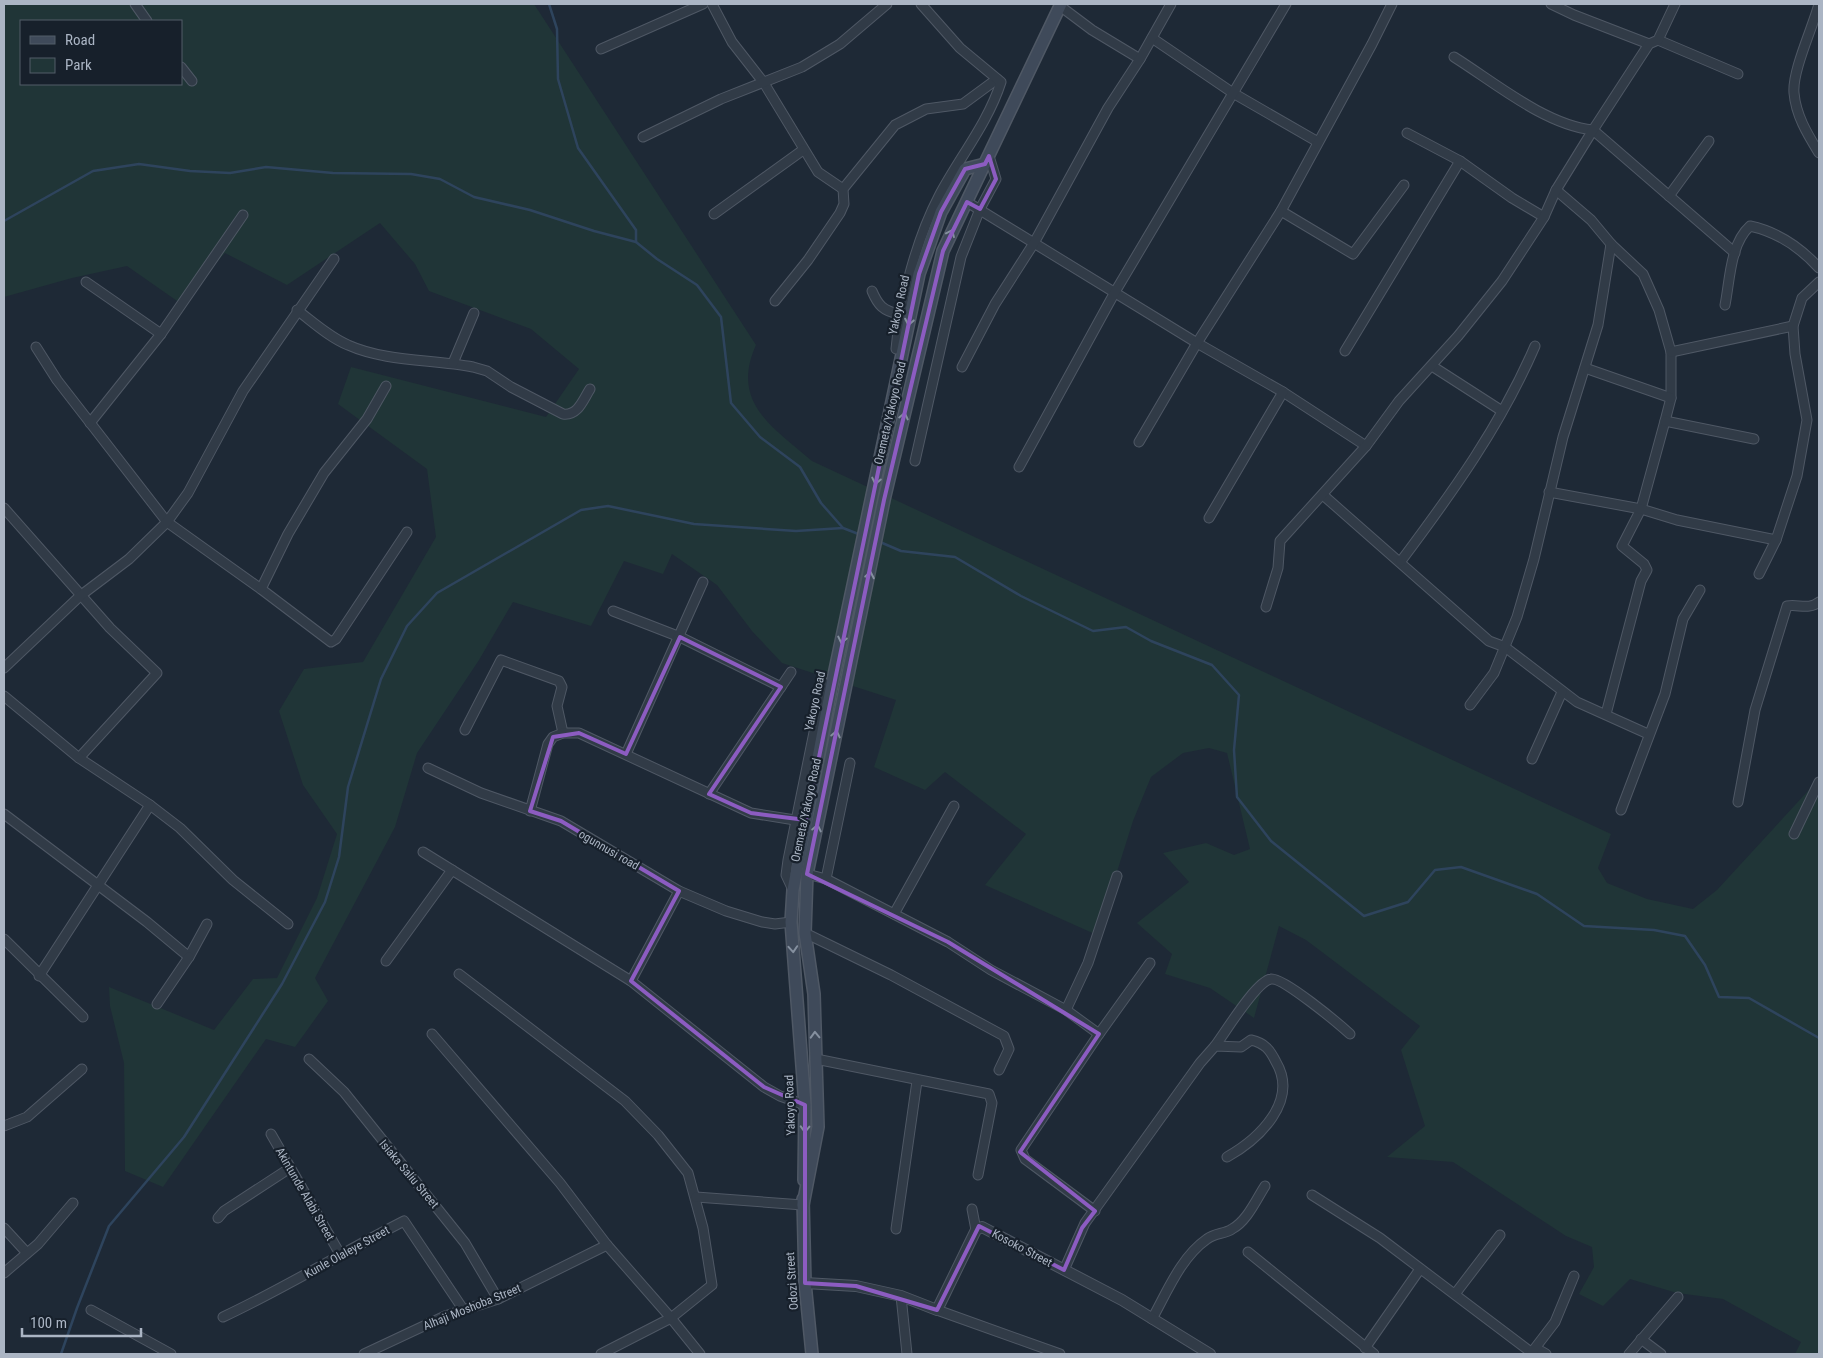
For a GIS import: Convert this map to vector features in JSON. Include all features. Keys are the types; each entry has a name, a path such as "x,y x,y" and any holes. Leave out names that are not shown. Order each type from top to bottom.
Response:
{"main road":[{"name":"Oremeta/Yakoyo Road","path":"803,1205 818,1127 814,994 805,933 807,874 884,500 943,251 1060,5"},
{"name":"Yakoyo Road","path":"803,1205 805,1105 792,922 792,890 919,274 941,212 965,169 987,160"},
{"name":"Odozi Street","path":"803,1205 805,1283 812,1354"}],"street":[{"path":"135,4 146,20"},
{"path":"601,49 703,4"},
{"path":"712,4 732,42 764,83 818,172 843,190"},
{"path":"643,137 721,99 802,67 840,44 887,4"},
{"path":"896,349 899,314 930,217 938,197 968,150 1001,82 960,48 921,4"},
{"path":"962,367 995,304 1034,243 1108,108 1140,60 1171,4"},
{"path":"1019,467 1115,292 1286,4"},
{"path":"1139,442 1197,343 1281,211 1392,4"},
{"path":"1551,4 1574,15 1738,74"},
{"path":"1266,608 1278,568 1280,541 1324,495 1366,446 1399,401 1432,366 1502,281 1544,217 1556,190 1593,130 1653,42 1675,4"},
{"path":"1060,5 1092,30 1140,60"},
{"path":"1819,9 1799,66 1794,92 1801,122 1819,153"},
{"path":"1152,38 1233,93 1318,142"},
{"path":"1454,57 1543,114 1580,129 1593,130 1735,252"},
{"path":"182,68 192,81"},
{"path":"775,301 808,260 840,214 844,204 843,190 895,125 926,109 963,104 997,79"},
{"path":"1407,133 1460,162 1512,198 1544,217"},
{"path":"1670,196 1709,141"},
{"path":"714,214 803,150"},
{"path":"915,461 961,258 980,209 996,179 987,160"},
{"path":"1344,351 1460,162"},
{"path":"1281,211 1354,254 1404,185"},
{"path":"1556,190 1591,220 1611,244 1644,274 1659,310 1670,352 1671,398 1641,509 1622,546 1644,564 1647,570 1642,581 1606,714"},
{"path":"967,202 1197,343 1283,392 1366,446"},
{"path":"90,423 161,334 243,215"},
{"path":"1725,305 1735,252 1743,232 1750,226 1771,230 1808,256 1819,268"},
{"path":"1470,706 1494,673 1529,577 1563,436 1598,325 1611,244"},
{"path":"4,668 80,596 129,559 167,522 188,492 242,391 334,259"},
{"path":"86,282 161,334"},
{"path":"1759,574 1776,540 1796,476 1807,420 1792,326 1802,298 1819,282"},
{"path":"872,290 878,304 887,312 899,314"},
{"path":"297,310 338,341 349,346 370,353 453,363 487,371 511,387 563,414 570,415 576,412 590,389"},
{"path":"453,363 474,313"},
{"path":"1670,352 1792,326"},
{"path":"1401,561 1450,495 1502,411 1535,346"},
{"path":"36,347 46,364 90,423 167,522 262,589 331,642 336,639 407,532"},
{"path":"1432,366 1502,411"},
{"path":"1585,368 1671,398"},
{"path":"262,589 288,534 324,472 367,419 386,386"},
{"path":"1209,518 1283,392"},
{"path":"1665,421 1754,439"},
{"path":"1549,492 1641,509 1677,520 1776,540"},
{"path":"1324,495 1389,554 1401,561 1461,618 1489,641 1505,647 1536,669 1562,692 1648,734"},
{"path":"4,508 80,596 157,673 79,758"},
{"path":"626,754 704,582"},
{"path":"1621,810 1648,734 1665,694 1683,619 1700,590"},
{"path":"1738,802 1756,710 1787,606 1797,604 1808,607 1819,602"},
{"path":"613,611 680,637 781,687"},
{"path":"465,730 501,660 559,681 562,687 557,706 562,733"},
{"path":"709,794 791,672"},
{"path":"792,890 786,875 795,820 824,683"},
{"path":"1532,759 1562,692"},
{"path":"4,696 79,758 150,804 180,828 233,880 288,924"},
{"path":"530,811 548,744 553,737 562,733 580,733 750,813 795,820"},
{"path":"826,880 850,763"},
{"name":"ogunnusi road","path":"428,768 481,793 561,822 679,891 726,911 762,922 774,924 792,922"},
{"path":"1794,834 1819,782"},
{"path":"39,976 150,804"},
{"path":"894,914 954,806"},
{"path":"4,814 96,885 127,906 189,956"},
{"path":"423,852 631,981 764,1087 780,1096 805,1105"},
{"path":"386,960 452,870"},
{"path":"807,874 826,880 948,942 991,970 1066,1010 1099,1034"},
{"path":"1066,1010 1088,963 1117,876"},
{"path":"631,981 679,891"},
{"path":"157,1004 189,956 207,924"},
{"path":"805,933 891,975 982,1026 1004,1036 1009,1049 1000,1070"},
{"path":"4,939 39,976 83,1017"},
{"path":"1095,1211 1025,1159 1021,1150 1099,1034 1150,963"},
{"path":"459,974 626,1101 658,1135 688,1173 696,1197 712,1285 671,1318 601,1354"},
{"path":"1064,1270 1082,1228 1200,1063 1215,1046 1259,986 1270,979 1275,979 1322,1010 1350,1034"},
{"path":"432,1034 560,1183 607,1246 671,1318 700,1354"},
{"path":"1215,1046 1240,1047 1251,1040 1259,1042 1268,1048 1278,1065 1284,1081 1283,1098 1278,1110 1253,1139 1227,1156"},
{"name":"Isiaka Saliu Street","path":"309,1059 344,1092 466,1243 498,1299"},
{"path":"816,1059 917,1080 983,1091 992,1098 978,1174"},
{"path":"4,1126 28,1117 82,1069"},
{"path":"896,1229 917,1080"},
{"name":"Akintunde Alabi Street","path":"271,1134 340,1254"},
{"path":"218,1218 224,1211 290,1168"},
{"path":"1152,1318 1174,1277 1191,1254 1207,1239 1230,1231 1240,1224 1265,1186"},
{"path":"1312,1195 1380,1238 1531,1353"},
{"path":"696,1197 803,1205"},
{"path":"4,1273 38,1244 73,1203"},
{"path":"972,1209 976,1230"},
{"name":"Kunle Olaleye Street","path":"223,1317 308,1274 340,1254 404,1221 463,1309"},
{"name":"Kosoko Street","path":"937,1310 976,1230 982,1227 1152,1318 1210,1354"},
{"path":"4,1228 27,1253"},
{"path":"1454,1294 1500,1235"},
{"name":"Alhaji Moshoba Street","path":"364,1354 463,1309 498,1299 607,1246"},
{"path":"1248,1252 1374,1354"},
{"path":"1366,1348 1420,1269"},
{"path":"1531,1353 1556,1322 1574,1276"},
{"path":"805,1283 856,1286 901,1296 1037,1351 1060,1354"},
{"path":"901,1296 907,1354"},
{"path":"1629,1354 1678,1297"},
{"path":"91,1310 171,1354"},
{"path":"1641,1339 1661,1354"},
{"path":"1531,1353 1538,1350 1546,1354"}],"highlighted area":[{"path":"989,156 996,179 980,209 967,202 943,251 884,500 807,874 948,942 1099,1034 1020,1152 1095,1211 1082,1228 1064,1270 979,1226 937,1310 856,1286 805,1283 805,1105 764,1087 631,981 679,891 561,821 530,811 553,737 579,733 626,754 680,637 781,687 709,794 751,813 806,820 919,274 941,212 965,169 985,164"}],"green space":[{"path":"4,4 534,4 756,345 749,365 748,383 752,398 760,412 770,425 812,461 1611,834 1598,868 1607,883 1647,899 1693,909 1717,890 1819,779 1819,1354 1795,1354 1801,1342 1723,1299 1677,1293 1630,1279 1603,1306 1579,1294 1594,1267 1592,1247 1566,1236 1453,1162 1387,1157 1425,1126 1401,1050 1420,1026 1306,940 1279,926 1254,1018 1210,988 1165,974 1172,954 1137,923 1189,882 1163,853 1206,843 1234,855 1250,849 1227,753 1209,748 1183,753 1151,777 1133,821 1097,935 985,885 1026,834 945,772 925,790 874,767 896,700 782,663 752,631 717,585 672,554 663,574 624,561 591,626 513,602 479,660 417,753 395,827 315,978 328,1001 295,1047 266,1039 163,1187 125,1171 124,1063 110,1006 109,987 214,1030 253,979 277,978 317,898 337,834 303,785 279,711 304,669 363,662 436,537 427,469 338,404 351,367 546,417 579,369 531,329 429,291 415,264 380,223 287,285 225,253 180,303 127,266 72,278 4,297"}],"waterway":[{"path":"549,4 557,29 558,79 578,148 636,230 636,242 657,259 697,285 721,317 731,403 760,437 800,467 821,503 843,528 861,535"},
{"path":"4,221 93,171 139,164 190,171 230,173 266,167 333,173 411,174 440,179 474,197 530,210 594,231 636,242"},
{"path":"61,1354 109,1226 184,1137 282,984 325,902 339,857 348,787 381,679 407,626 437,593 581,510 608,506 694,524 796,531 843,528"},
{"path":"880,542 901,551 955,557 1021,596 1093,631 1126,627 1151,641 1212,665 1239,695 1234,750 1237,797 1271,841 1364,916 1408,902 1435,870 1461,867 1537,894 1584,926 1654,930 1685,936 1705,965 1719,997 1749,998 1819,1038"}]}
